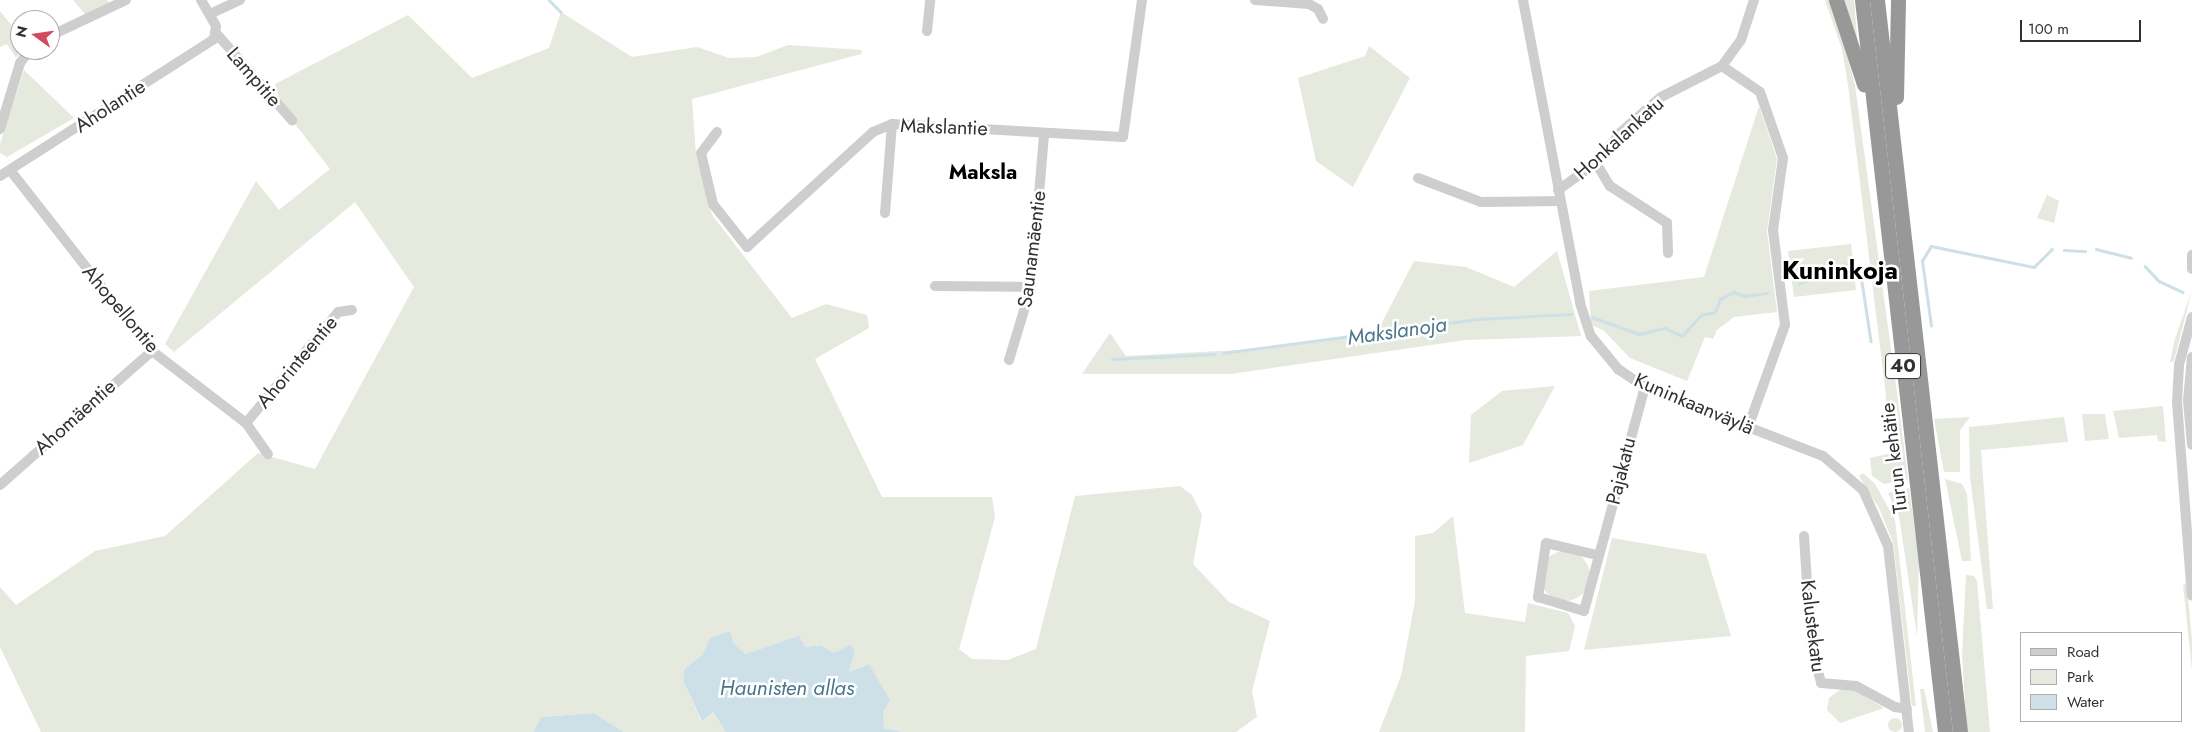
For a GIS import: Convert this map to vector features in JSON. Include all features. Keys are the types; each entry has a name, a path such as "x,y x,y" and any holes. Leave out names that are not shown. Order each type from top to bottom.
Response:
{"highway":[{"path":"1836,0 1873,111"},
{"name":"Turun kehätie","path":"1862,0 1873,111 1945,732"},
{"name":"Turun kehätie","path":"1877,0 1960,732"},
{"path":"1894,151 1898,0"}],"street":[{"path":"60,31 126,0"},
{"path":"201,0 210,14 216,33"},
{"path":"210,14 240,0"},
{"path":"927,31 930,0"},
{"name":"Makslantie","path":"717,132 701,153 713,204 747,247 873,132 892,124 1044,135 1123,137 1142,0"},
{"path":"1255,0 1309,4 1318,9 1323,19"},
{"name":"Kuninkaanväylä","path":"1522,0 1560,201 1587,327 1608,358 1645,387 1823,456 1853,479 1870,502 1888,546 1910,732"},
{"name":"Honkalankatu","path":"1558,190 1596,163 1621,132 1661,97 1722,66 1742,40 1754,0"},
{"name":"Lampitie","path":"216,33 292,120"},
{"name":"Aholantie","path":"4,171 214,39 216,33"},
{"path":"0,129 22,60"},
{"path":"1722,66 1760,92 1783,158 1773,230 1785,325 1748,428"},
{"path":"885,213 892,124"},
{"name":"Saunamäentie","path":"1009,360 1031,287 1044,135"},
{"path":"1596,163 1610,186 1667,223 1668,253"},
{"name":"Ahopellontie","path":"4,171 152,351 246,422 268,454"},
{"path":"1418,178 1481,202 1560,201"},
{"path":"2192,255 2192,269"},
{"path":"936,286 1031,287"},
{"name":"Ahorinteentie","path":"246,422 338,312 352,310"},
{"path":"2192,317 2179,365 2177,402 2192,595"},
{"name":"Ahomäentie","path":"0,485 152,351"},
{"path":"2192,357 2192,445"},
{"name":"Pajakatu","path":"1597,556 1546,543 1538,597 1584,611 1597,556 1645,387"},
{"name":"Kalustekatu","path":"1804,536 1812,645 1821,683 1856,686 1895,707 1907,708"}],"green space":[{"path":"73,0 107,0 111,5 86,15"},
{"path":"1825,0 1832,0 1855,85 1908,479 1884,484 1872,476 1870,458 1897,452 1895,437 1883,430 1886,395 1848,85 1842,49"},
{"path":"1841,0 1854,0 1858,48"},
{"path":"0,11 10,24 10,49 7,44 0,47"},
{"path":"561,12 632,57 697,47 729,58 756,57 788,45 862,50 861,54 692,99 696,155 712,215 792,318 826,304 867,315 869,328 815,359 882,497 992,497 995,517 959,649 972,659 1008,660 1036,649 1075,496 1180,486 1192,495 1202,515 1193,564 1229,602 1270,621 1252,691 1257,717 1236,732 903,732 884,728 869,664 849,672 855,651 834,653 821,645 746,654 734,644 730,631 710,638 702,655 684,669 683,681 701,720 713,712 726,732 624,732 594,713 541,717 533,732 41,732 0,647 0,587 16,605 95,551 165,536 258,453 315,469 414,287 355,202 174,352 165,344 256,181 279,210 330,169 281,106 275,84 408,15 472,78 549,48"},
{"path":"1369,46 1410,78 1353,187 1316,161 1298,78 1365,56"},
{"path":"24,70 74,118 7,157 0,153 0,144"},
{"path":"1759,106 1777,159 1767,231 1777,312 1734,317 1717,330 1713,339 1705,337 1687,381 1630,358 1603,330 1591,325 1589,291 1704,277"},
{"path":"2047,195 2059,201 2054,223 2037,218"},
{"path":"1851,244 1856,290 1794,297 1788,251"},
{"path":"1557,251 1581,336 1466,340 1231,374 1082,374 1110,333 1126,356 1239,350 1377,332 1414,261 1466,267 1514,287"},
{"path":"2192,290 2174,361 2170,363 2174,342"},
{"path":"1555,386 1523,445 1469,463 1471,415 1502,391"},
{"path":"2163,406 2166,442 2158,441 2157,435 2119,438 2113,411"},
{"path":"2082,414 2105,414 2109,439 2085,441"},
{"path":"1970,417 1960,430 1960,472 1944,472 1934,419"},
{"path":"2064,417 2068,442 1981,450 1993,609 1987,609 1970,477 1969,427"},
{"path":"1863,473 1875,484 1895,520 1916,706 1912,706 1893,542 1879,508 1859,476"},
{"path":"1945,479 1962,484 1967,494 1971,561 1962,561"},
{"path":"1909,488 1919,560 1917,636 1899,516 1888,493"},
{"path":"1453,516 1465,613 1525,622 1528,603 1568,613 1575,626 1569,651 1526,656 1525,732 1379,732 1401,676 1415,601 1415,536 1433,533"},
{"path":"1612,538 1706,554 1731,636 1584,650"},
{"path":"1565,551 1575,553 1583,558 1588,566 1590,576 1588,586 1583,594 1575,599 1565,601 1555,599 1547,594 1542,586 1540,576 1542,566 1547,558 1555,553"},
{"path":"1966,575 1974,576 1977,581 1990,732 1967,732 1962,655"},
{"path":"2187,583 2192,642 2192,670 2183,585"},
{"path":"1841,689 1853,689 1884,708 1840,723 1827,710 1829,698"},
{"path":"1920,689 1924,689 1933,732 1925,732"},
{"path":"1892,718 1898,718 1902,725 1898,732 1892,732 1888,728 1888,722"}],"water":[{"name":"Haunisten allas","path":"730,631 734,644 746,654 799,636 805,647 821,645 834,653 850,645 855,651 849,672 869,664 890,700 883,712 884,728 903,732 726,732 713,712 702,721 683,681 684,669 702,655 710,638"},
{"path":"594,713 624,732 533,732 541,717"}],"waterway":[{"path":"549,0 561,12"},
{"name":"Makslanoja","path":"1931,326 1922,261 1931,246 2034,267 2052,249"},
{"name":"Makslanoja","path":"2096,249 2131,258"},
{"name":"Makslanoja","path":"2064,250 2085,251"},
{"name":"Makslanoja","path":"1799,284 1845,264 1861,275 1871,341"},
{"name":"Makslanoja","path":"2145,266 2159,281 2183,292"},
{"name":"Makslanoja","path":"1592,317 1639,334 1665,328 1682,336 1701,315 1715,312 1720,299 1734,292 1745,296 1767,293"},
{"name":"Makslanoja","path":"1223,353 1478,319 1571,314"},
{"name":"Makslanoja","path":"1112,359 1214,354"}],"district":[{"name":"Maksla","path":"983,172"},
{"name":"Kuninkoja","path":"1840,270"}]}
